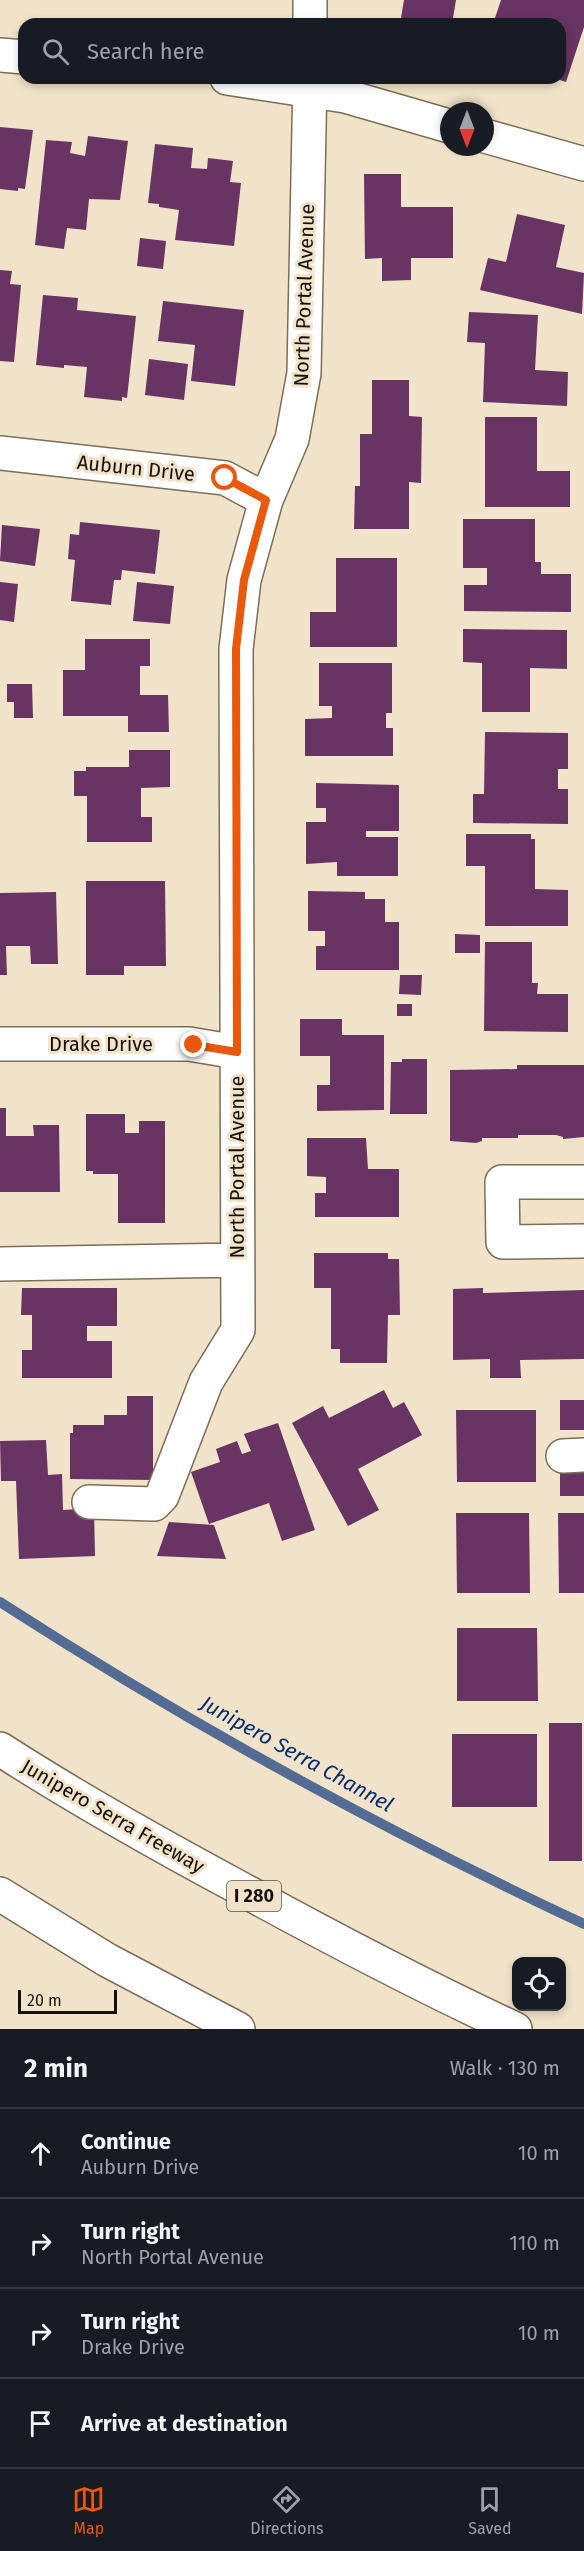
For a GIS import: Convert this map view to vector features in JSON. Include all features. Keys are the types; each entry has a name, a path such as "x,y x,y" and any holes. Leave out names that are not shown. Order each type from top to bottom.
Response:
{"main road":[{"path":"310,0 310,18"},
{"path":"0,55 18,56"},
{"path":"310,84 440,123"},
{"name":"North Portal Avenue","path":"89,1502 154,1503 162,1496 206,1382 238,1330 236,649 244,580 266,500 292,439 304,373 310,84"},
{"path":"494,139 584,164"},
{"name":"Auburn Drive","path":"0,453 225,478 266,500"},
{"name":"Drake Drive","path":"0,1044 189,1044 237,1052"},
{"path":"584,1182 502,1182 503,1242 584,1241"},
{"path":"0,1264 237,1260"},
{"name":"Junipero Serra Freeway","path":"0,1749 165,1848 273,1907 436,1992 515,2029"},
{"path":"0,1894 107,1960 238,2029"}],"building":[{"path":"404,0 456,0 453,18 401,18"},
{"path":"501,0 584,0 584,27 566,82 566,18 495,18"},
{"path":"0,127 33,130 25,189 18,188 18,191 0,189"},
{"path":"88,136 128,141 120,200 89,199 86,230 67,228 64,249 35,245 46,140 72,142 70,153 85,156"},
{"path":"155,144 193,148 191,168 207,169 208,158 233,161 230,182 241,183 234,246 175,240 179,210 148,203"},
{"path":"364,174 401,174 401,207 453,207 453,258 411,258 411,280 382,281 382,258 365,259"},
{"path":"517,214 565,225 556,267 584,273 582,314 480,290 488,258 506,262"},
{"path":"140,238 166,241 163,269 137,266"},
{"path":"0,270 12,271 10,284 21,285 14,362 0,361"},
{"path":"43,295 78,298 77,310 136,316 127,398 122,397 122,401 84,397 87,367 64,365 64,368 36,365"},
{"path":"163,301 244,310 235,386 191,381 195,345 158,341"},
{"path":"469,312 538,315 535,370 568,372 567,406 483,402 485,343 467,342"},
{"path":"149,359 188,364 184,400 145,395"},
{"path":"372,380 409,380 409,416 422,417 421,483 409,482 409,529 354,529 355,486 360,486 360,434 372,434"},
{"path":"485,417 537,417 537,471 570,471 570,507 485,507"},
{"path":"463,519 535,519 535,562 541,562 541,574 571,574 571,612 464,611 464,585 487,585 487,568 463,568"},
{"path":"80,522 160,530 155,574 122,570 121,580 114,580 111,605 71,601 75,560 68,559 70,534 79,535"},
{"path":"2,525 40,529 35,566 0,561"},
{"path":"336,558 397,558 397,647 310,647 310,612 336,612"},
{"path":"0,582 18,584 14,622 0,620"},
{"path":"137,582 174,586 170,624 133,621"},
{"path":"463,629 567,630 567,669 530,668 530,712 482,712 482,663 463,662"},
{"path":"85,639 150,639 150,666 140,666 140,695 168,695 169,732 128,732 128,716 63,716 63,670 85,670"},
{"path":"319,663 392,663 392,713 386,713 386,728 393,728 393,756 305,756 305,719 332,718 332,706 319,706"},
{"path":"7,684 32,684 33,718 14,718 14,702 7,702"},
{"path":"485,732 568,733 568,769 558,769 558,789 568,789 568,824 473,823 473,794 484,794"},
{"path":"129,750 170,750 170,787 141,788 141,817 152,817 152,842 87,842 87,796 74,796 74,771 86,771 86,767 129,767"},
{"path":"316,783 399,785 399,831 366,831 366,837 398,837 398,876 337,876 337,862 306,864 306,822 326,822 326,808 316,808"},
{"path":"466,834 531,834 531,839 535,839 535,889 568,890 568,926 485,926 485,866 466,866"},
{"path":"86,881 165,881 166,966 124,966 124,975 86,975"},
{"path":"308,891 365,892 365,899 385,899 385,922 399,922 399,970 316,970 316,946 325,946 325,931 308,931"},
{"path":"56,892 58,964 31,964 30,946 6,946 7,975 0,975 0,893"},
{"path":"455,934 480,935 480,953 455,953"},
{"path":"485,942 532,942 532,983 538,983 537,994 568,994 568,1032 484,1031"},
{"path":"400,975 422,975 421,995 399,994"},
{"path":"397,1004 412,1004 412,1016 397,1016"},
{"path":"300,1019 342,1019 342,1035 384,1035 384,1110 317,1111 317,1085 330,1085 330,1056 300,1056"},
{"path":"402,1059 427,1059 427,1114 390,1114 391,1062 402,1062"},
{"path":"517,1065 584,1065 584,1137 563,1139 556,1135 518,1135 518,1138 482,1138 482,1141 476,1143 450,1141 450,1070 517,1069"},
{"path":"0,1108 6,1108 6,1136 34,1136 33,1125 59,1125 60,1192 0,1192"},
{"path":"86,1114 125,1114 125,1133 139,1133 139,1121 165,1121 165,1223 118,1223 118,1174 93,1174 93,1171 86,1171"},
{"path":"307,1138 366,1138 368,1169 399,1169 399,1217 315,1217 315,1193 326,1193 326,1177 307,1176"},
{"path":"314,1253 388,1253 388,1259 399,1259 400,1315 388,1315 387,1363 340,1363 340,1349 331,1349 331,1288 314,1288"},
{"path":"22,1288 117,1288 117,1326 87,1326 87,1341 112,1341 112,1378 22,1378 22,1350 32,1350 32,1315 21,1315"},
{"path":"483,1288 483,1293 584,1290 584,1359 520,1360 521,1378 490,1378 490,1359 453,1360 453,1289"},
{"path":"384,1390 393,1408 404,1402 422,1435 358,1469 379,1510 348,1526 292,1423 323,1406 329,1418"},
{"path":"127,1396 153,1396 153,1480 70,1479 70,1433 73,1433 73,1425 104,1425 104,1415 127,1415"},
{"path":"560,1400 584,1400 584,1430 560,1430"},
{"path":"456,1410 536,1410 536,1482 457,1482"},
{"path":"278,1423 315,1530 282,1541 269,1503 209,1524 191,1472 220,1462 216,1449 237,1441 242,1454 251,1451 244,1434"},
{"path":"46,1440 48,1475 62,1474 63,1510 94,1508 95,1556 19,1559 16,1481 1,1481 0,1441"},
{"path":"560,1466 584,1466 584,1496 560,1496"},
{"path":"456,1513 529,1513 530,1593 457,1593"},
{"path":"558,1513 584,1513 584,1593 559,1593"},
{"path":"169,1522 214,1525 226,1559 157,1556"},
{"path":"457,1628 537,1628 538,1701 457,1701"},
{"path":"549,1723 582,1723 582,1861 549,1861"},
{"path":"452,1734 537,1734 537,1807 452,1807"}],"waterway":[{"name":"Junipero Serra Channel","path":"0,1602 141,1690 286,1773 434,1851 584,1924"}],"route":[{"path":"194,1045 237,1052 236,649 244,580 266,500 225,478"}]}
